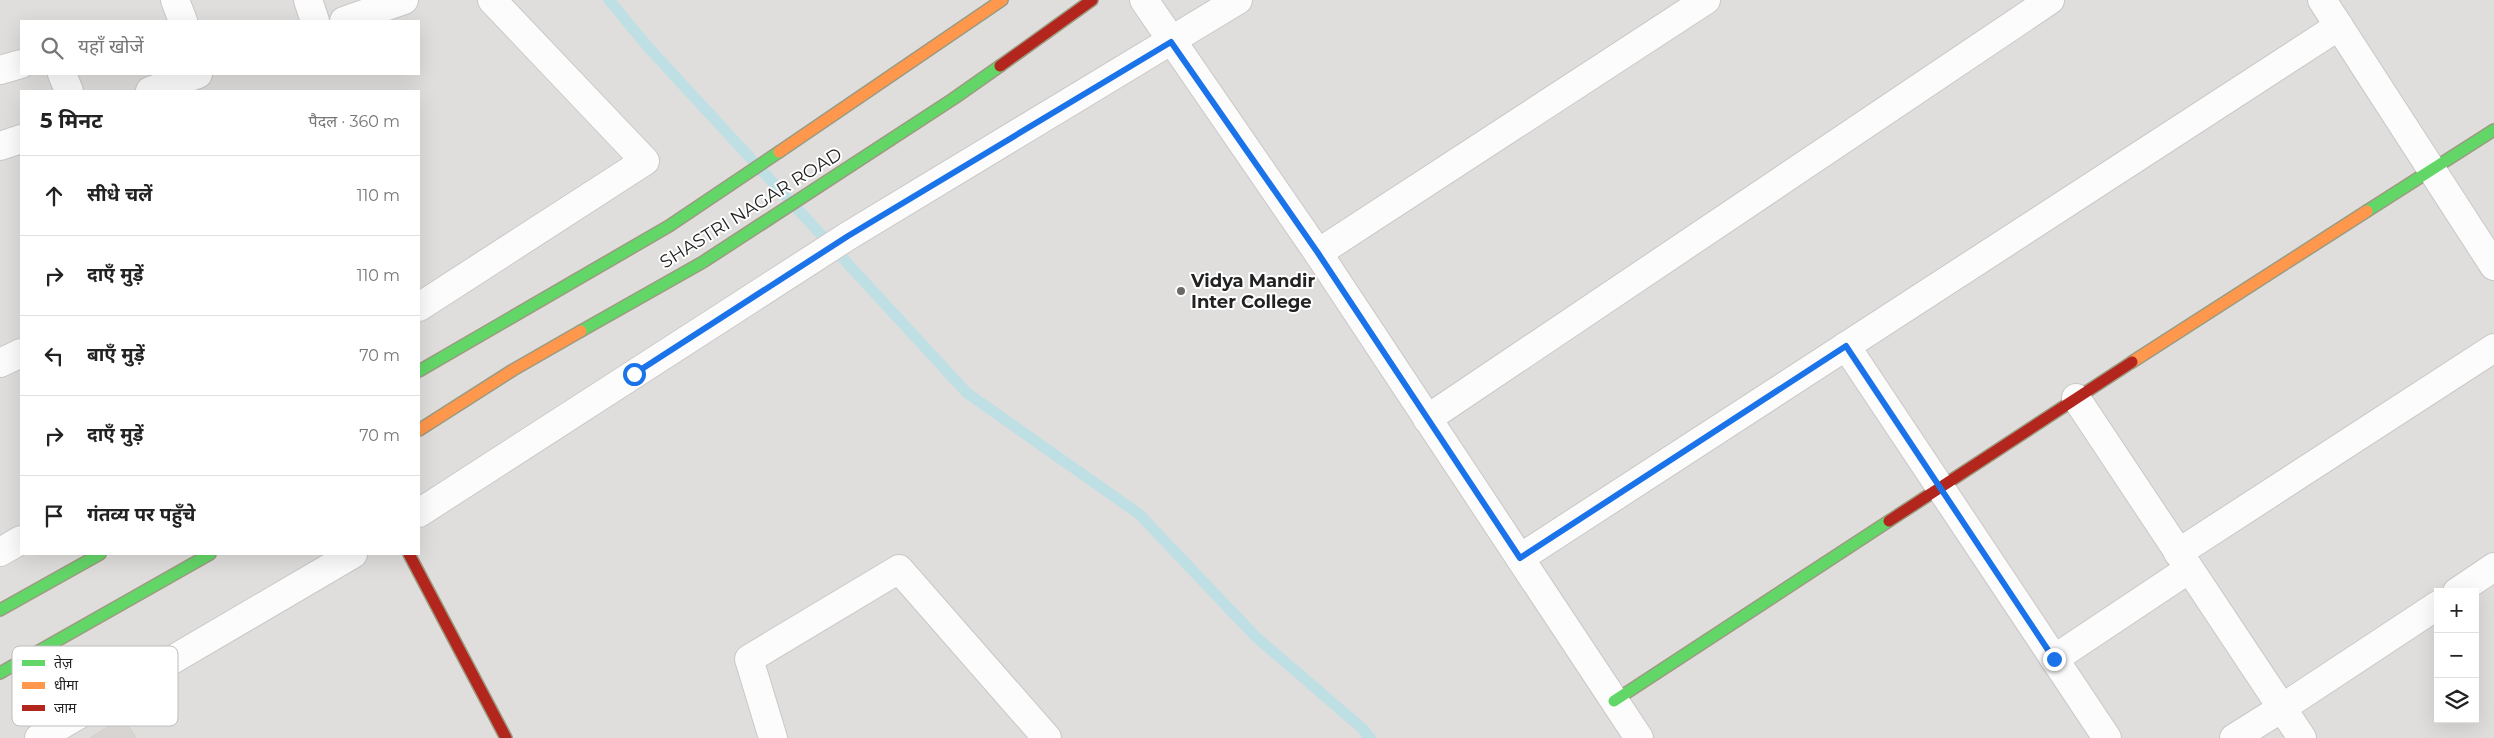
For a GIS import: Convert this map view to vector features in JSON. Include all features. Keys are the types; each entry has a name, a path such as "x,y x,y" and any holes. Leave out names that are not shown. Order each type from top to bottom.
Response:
{"main road":[{"path":"420,370 669,226 924,56 1002,0"},
{"name":"SHASTRI NAGAR ROAD","path":"420,429 513,370 703,262 953,98 1092,0"},
{"path":"1614,701 2076,398 2494,130"},
{"path":"0,610 98,555"},
{"path":"48,646 208,555"},
{"path":"410,555 506,738"},
{"path":"0,673 12,666"}],"street":[{"path":"175,0 183,20"},
{"path":"308,0 315,20"},
{"path":"347,20 404,0"},
{"path":"420,306 645,161 492,0"},
{"path":"1144,0 1171,42 1318,253 1639,738"},
{"path":"420,513 816,256 1238,0"},
{"path":"1318,253 1706,0"},
{"path":"1428,419 2050,0"},
{"path":"2322,0 2494,266"},
{"path":"1520,558 2339,26"},
{"path":"0,70 20,64"},
{"path":"62,75 69,90"},
{"path":"153,90 195,75"},
{"path":"202,75 209,90"},
{"path":"0,146 20,138"},
{"path":"1846,346 2107,738"},
{"path":"2054,659 2183,561 2494,348"},
{"path":"0,363 20,353"},
{"path":"2076,398 2302,738"},
{"path":"0,552 20,541"},
{"path":"178,657 351,555"},
{"path":"2463,588 2494,568"},
{"path":"772,738 749,659 899,569 1047,738"},
{"path":"2234,738 2434,608"},
{"path":"39,738 59,726"}],"shaded area":[{"path":"0,0 2494,0 2494,738 0,738"}],"building":[{"path":"109,726 129,726 136,738 90,738"}],"waterway":[{"path":"609,0 648,47 967,393 1139,514 1256,637 1363,729 1370,738"}],"traffic: fast":[{"path":"581,331 703,262 953,99 1000,66"},
{"path":"2367,211 2494,130"},
{"path":"420,370 669,226 779,152"},
{"path":"1614,701 1889,521"},
{"path":"0,610 98,555"},
{"path":"48,646 208,555"},
{"path":"0,673 12,666"}],"traffic: slow":[{"path":"779,152 1002,0"},
{"path":"2132,362 2367,211"},
{"path":"420,429 513,370 581,331"}],"traffic: jam":[{"path":"1000,66 1092,0"},
{"path":"1889,521 2132,362"},
{"path":"410,555 506,738"}],"place":[{"name":"Vidya Mandir Inter College","path":"1181,291"}],"route":[{"path":"634,374 848,236 1171,42 1318,253 1520,558 1846,346 2054,659"}]}
